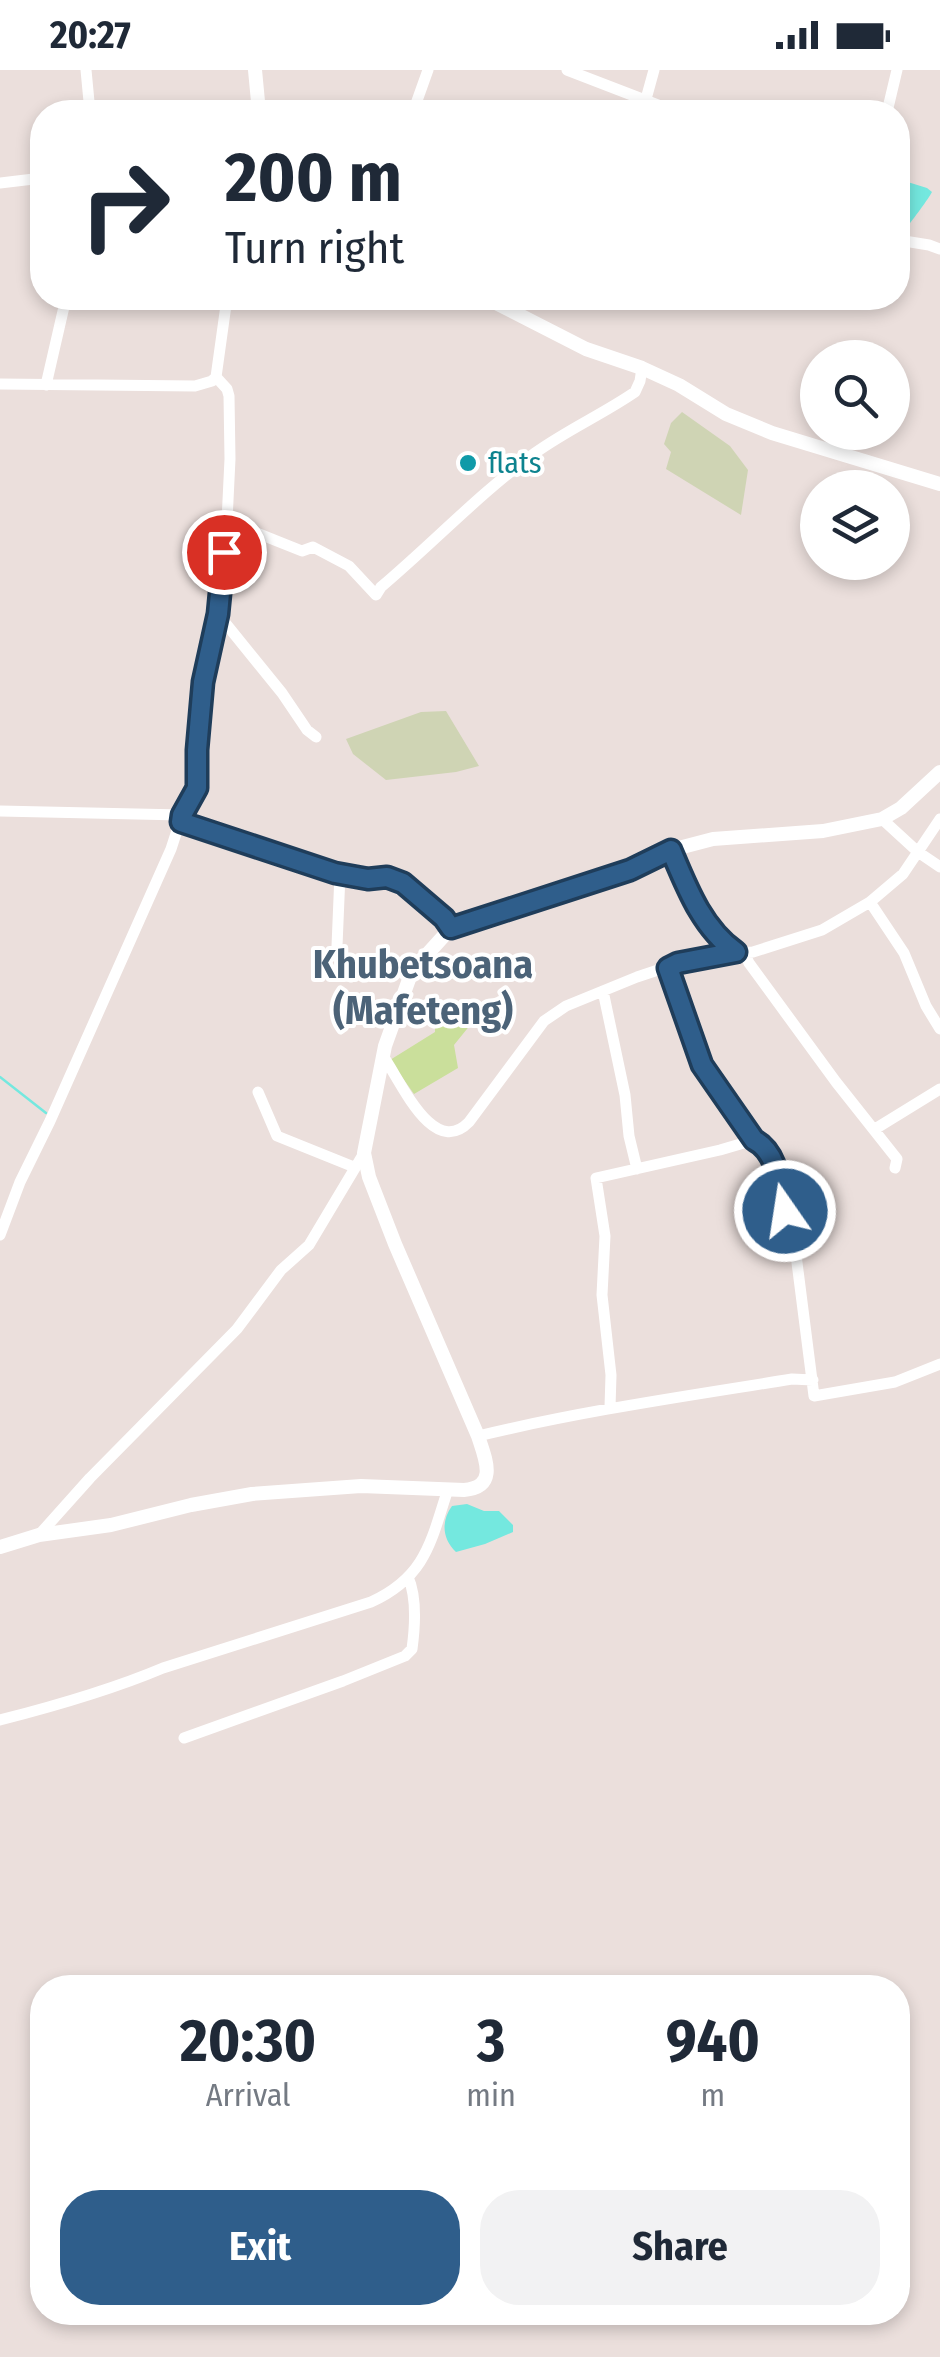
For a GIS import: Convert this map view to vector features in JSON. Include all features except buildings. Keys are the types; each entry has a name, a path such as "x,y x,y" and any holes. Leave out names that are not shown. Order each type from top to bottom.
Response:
{"street":[{"path":"86,70 89,100"},
{"path":"255,70 258,100"},
{"path":"417,100 428,70"},
{"path":"567,70 646,99 654,70"},
{"path":"889,100 897,70"},
{"path":"0,182 30,179"},
{"path":"910,242 936,245"},
{"path":"46,385 63,310"},
{"path":"0,384 195,386 212,381 216,376 225,310"},
{"path":"510,310 586,349 642,368 726,414 772,433 940,484"},
{"path":"227,521 302,551 314,547 350,566 376,595 470,506 534,454 636,392 642,368"},
{"path":"0,1234 197,788 203,682 218,614 230,459 230,396 216,376"},
{"path":"218,614 316,737"},
{"path":"0,1547 39,1535 111,1525 252,1494 361,1486 476,1489 482,1484 488,1465 388,1228 364,1154 383,1056 412,972 451,928 630,870 671,850 713,839 823,832 882,819 901,808 940,772"},
{"path":"0,811 181,819 340,874 368,879 387,877 403,883 451,928"},
{"path":"882,819 940,867"},
{"path":"383,1056 429,1124 441,1132 456,1132 469,1122 544,1021 566,1006 678,963 753,952 822,930 870,902 903,874 940,819"},
{"path":"671,850 693,900 718,939 740,952 875,1129 897,1160 895,1168"},
{"path":"340,874 338,946 351,978"},
{"path":"870,902 904,953 940,1029"},
{"path":"668,968 702,1065 754,1140 764,1145 776,1167 794,1246 814,1396 895,1382 940,1364"},
{"path":"602,991 637,1169"},
{"path":"875,1129 940,1088"},
{"path":"258,1092 276,1136 354,1167"},
{"path":"610,1407 611,1374 602,1294 605,1236 596,1178 754,1140"},
{"path":"39,1535 237,1329 282,1270 310,1245 364,1154"},
{"path":"478,1436 610,1407 792,1378 813,1380"},
{"path":"0,1720 135,1680 391,1593 428,1550 448,1489"},
{"path":"184,1738 405,1656 412,1649 415,1621 412,1583 408,1577"}],"green space":[{"path":"682,412 730,446 748,470 741,515 666,469 671,452 664,444 671,423"},
{"path":"446,711 479,766 386,780 353,754 346,739 421,712"},
{"path":"452,999 471,1024 454,1045 458,1068 414,1094 390,1060 435,1032 435,1017"}],"water":[{"path":"910,183 932,192 910,223"},
{"path":"467,1504 484,1511 499,1511 513,1525 513,1532 456,1552 446,1536 446,1518 452,1506"}],"waterway":[{"path":"0,1077 46,1113"}],"place":[{"name":"flats","path":"468,463"}],"district":[{"name":"Khubetsoana (Mafeteng)","path":"423,988"}],"route":[{"path":"224,552 218,614 203,682 197,788 181,822 335,873 368,879 387,877 403,883 451,928 630,870 671,850 693,900 718,939 736,952 668,968 702,1065 754,1140 764,1145 776,1167 785,1211"}]}
